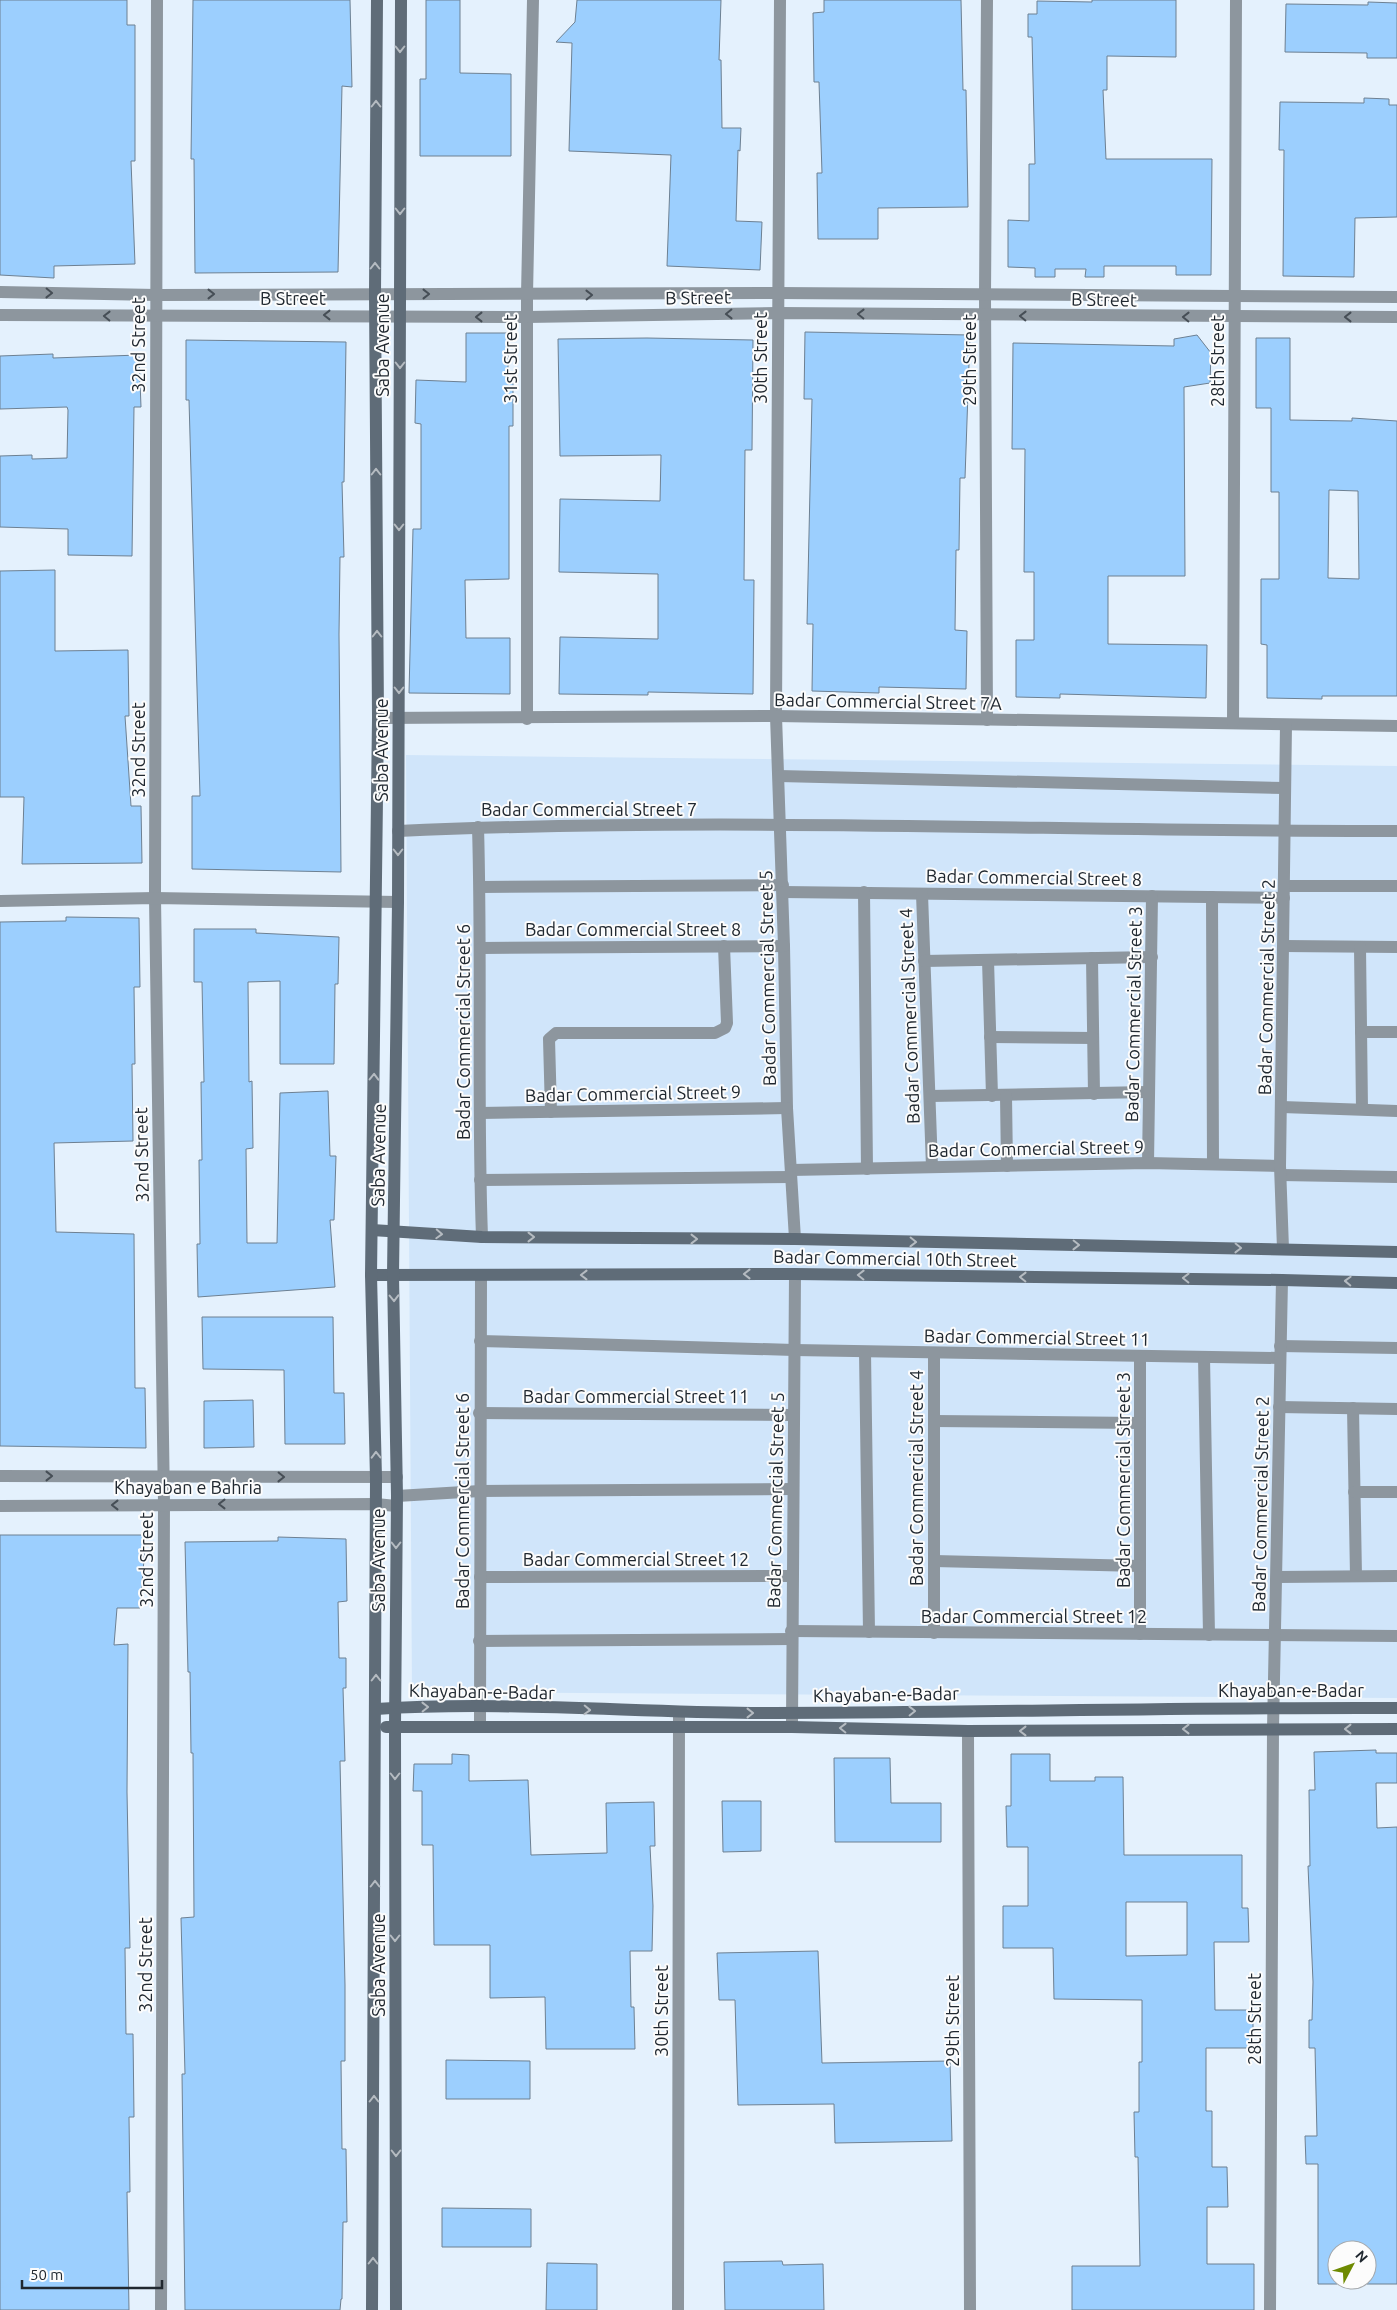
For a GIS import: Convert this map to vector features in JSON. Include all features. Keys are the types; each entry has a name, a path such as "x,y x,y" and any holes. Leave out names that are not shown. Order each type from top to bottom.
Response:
{"main road":[{"name":"Saba Avenue","path":"372,2310 376,1478 371,1275 378,718 375,315 377,0"},
{"name":"Saba Avenue","path":"396,2310 395,1708 397,1477 393,1275 398,902 400,0"},
{"name":"Badar Commercial 10th Street","path":"372,1230 482,1237 795,1240 1397,1252"},
{"name":"Badar Commercial 10th Street","path":"371,1275 795,1274 1397,1283"},
{"name":"Khayaban-e-Badar","path":"376,1709 480,1706 679,1712 792,1713 1274,1707 1397,1708"},
{"name":"Khayaban-e-Badar","path":"376,1727 792,1727 968,1731 1397,1729"}],"street":[{"name":"32nd Street","path":"157,0 155,898 164,1504 162,2310"},
{"name":"31st Street","path":"527,719 527,295 533,0"},
{"name":"30th Street","path":"776,716 780,0"},
{"name":"29th Street","path":"986,720 985,296 987,0"},
{"name":"28th Street","path":"1233,723 1236,0"},
{"name":"B Street","path":"0,292 156,295 777,293 985,296 1397,296"},
{"name":"B Street","path":"0,315 527,317 778,313 1235,318 1397,317"},
{"name":"Badar Commercial Street 7A","path":"378,718 527,719 776,716 1397,726"},
{"name":"Badar Commercial Street 5","path":"776,716 783,888 787,1108 795,1240"},
{"name":"Badar Commercial Street 2","path":"1283,1249 1281,1171 1286,725"},
{"path":"779,776 1285,788"},
{"name":"Badar Commercial Street 7","path":"398,831 478,827 781,826 1285,832 1397,831"},
{"name":"Badar Commercial Street 6","path":"478,827 481,948 480,1180 482,1237"},
{"name":"Badar Commercial Street 8","path":"480,887 783,888 922,894 1212,897 1397,886"},
{"path":"864,892 867,1168"},
{"name":"Badar Commercial Street 4","path":"922,894 932,1167"},
{"name":"Badar Commercial Street 3","path":"1148,1163 1152,896"},
{"path":"1212,897 1212,1164"},
{"path":"0,901 155,898 398,902"},
{"path":"551,1112 549,1039 556,1033 715,1032 725,1028 727,1023 724,946"},
{"name":"Badar Commercial Street 8","path":"481,948 784,946"},
{"path":"1284,946 1397,947"},
{"path":"1360,947 1362,1110"},
{"path":"924,961 1152,957"},
{"path":"1092,958 1094,1094"},
{"path":"988,960 992,1096"},
{"path":"1361,1032 1397,1032"},
{"path":"990,1037 1093,1038"},
{"path":"930,1096 1148,1092"},
{"path":"1006,1096 1007,1166"},
{"path":"1282,1107 1397,1111"},
{"name":"Badar Commercial Street 9","path":"480,1113 787,1108"},
{"name":"Badar Commercial Street 9","path":"480,1180 791,1173 867,1168 1148,1163 1212,1164 1281,1171 1397,1177"},
{"name":"Badar Commercial Street 5","path":"792,1727 791,1635 795,1274"},
{"name":"Badar Commercial Street 6","path":"480,1727 479,1413 481,1275"},
{"name":"Badar Commercial Street 2","path":"1273,1729 1282,1280"},
{"name":"Badar Commercial Street 11","path":"480,1341 865,1352 1204,1357 1397,1348"},
{"path":"865,1352 868,1632"},
{"name":"Badar Commercial Street 4","path":"934,1353 934,1633"},
{"name":"Badar Commercial Street 3","path":"1140,1356 1140,1634"},
{"path":"1204,1357 1209,1635"},
{"path":"1279,1407 1397,1409"},
{"path":"1353,1408 1356,1576"},
{"name":"Badar Commercial Street 11","path":"479,1413 793,1415"},
{"path":"934,1420 1140,1423"},
{"path":"0,1476 397,1477"},
{"name":"Khayaban e Bahria","path":"0,1506 376,1504 480,1491 792,1489"},
{"path":"1354,1492 1397,1492"},
{"path":"934,1561 1140,1566"},
{"name":"Badar Commercial Street 12","path":"480,1577 792,1576"},
{"path":"1277,1577 1397,1576"},
{"name":"Badar Commercial Street 12","path":"480,1641 868,1632 1397,1636"},
{"name":"30th Street","path":"678,2310 679,1712"},
{"name":"28th Street","path":"1270,2310 1273,1729"},
{"name":"29th Street","path":"968,1731 970,2310"}],"shaded area":[{"path":"406,755 1397,766 1397,1698 412,1692"}],"building":[{"path":"0,0 127,0 127,25 135,25 135,161 131,161 135,264 54,266 54,278 0,275"},
{"path":"193,0 350,0 352,87 342,86 338,272 195,273 194,159 191,159"},
{"path":"426,0 460,0 460,73 511,74 511,156 420,156 420,79 426,79"},
{"path":"577,0 721,0 719,60 721,60 722,128 741,128 740,151 738,150 736,221 762,222 760,270 667,266 671,155 569,151 572,43 556,42 575,22"},
{"path":"824,0 961,0 963,90 966,90 968,207 878,208 878,239 818,239 817,173 822,173 819,82 814,82 813,13 824,12"},
{"path":"1092,0 1176,0 1176,57 1107,56 1107,90 1103,90 1106,159 1212,159 1211,275 1176,275 1176,266 1104,266 1104,277 1085,277 1086,269 1055,269 1055,277 1035,277 1035,268 1008,267 1008,220 1029,221 1029,164 1035,164 1032,37 1028,37 1028,14 1037,14 1037,1 1092,2"},
{"path":"1368,2 1397,3 1397,58 1367,58 1367,53 1285,52 1286,4 1368,5"},
{"path":"1364,98 1389,99 1389,105 1397,105 1397,217 1355,218 1354,277 1283,276 1284,150 1279,150 1280,102 1364,103"},
{"path":"805,332 970,335 965,478 960,478 959,550 956,550 955,630 967,631 966,689 879,687 879,693 812,691 813,624 807,624 812,399 804,399"},
{"path":"466,333 508,333 508,382 513,382 513,426 509,426 509,579 465,580 466,638 510,638 510,694 409,693 413,529 421,529 421,424 415,423 416,380 466,382"},
{"path":"1197,335 1211,353 1210,383 1184,387 1185,576 1108,576 1108,644 1207,645 1206,698 1060,694 1060,698 1016,697 1016,640 1034,640 1034,572 1024,572 1025,449 1012,449 1013,343 1174,346 1174,339"},
{"path":"1256,338 1290,338 1290,420 1352,421 1352,418 1397,421 1397,696 1322,696 1322,699 1267,698 1267,645 1261,644 1261,579 1279,579 1279,492 1271,492 1271,408 1256,408","holes":["1329,490 1358,491 1359,579 1328,578"]},
{"path":"558,339 753,340 752,450 745,450 744,580 754,580 753,694 648,692 648,695 559,694 560,637 658,639 658,574 559,572 560,499 660,501 661,455 560,456"},
{"path":"186,340 346,342 344,482 342,482 344,557 340,557 339,634 341,872 192,869 192,796 200,796 189,400 186,400"},
{"path":"53,354 53,358 139,355 141,407 134,407 132,556 68,555 68,529 0,527 0,456 32,455 32,459 67,458 68,410 67,407 0,409 0,356"},
{"path":"55,570 55,651 128,650 129,716 125,716 131,806 141,806 142,863 22,864 24,797 0,797 0,571"},
{"path":"66,917 139,918 140,987 134,987 133,1141 54,1143 56,1232 134,1234 135,1388 145,1388 146,1448 0,1446 0,922 66,921"},
{"path":"194,929 256,929 256,933 339,937 338,984 335,984 334,1064 280,1064 280,981 248,982 249,1082 252,1081 253,1148 246,1149 247,1243 277,1243 280,1093 328,1091 330,1156 336,1156 334,1220 330,1220 335,1287 198,1297 197,1244 200,1244 199,1160 202,1160 201,1082 204,1082 202,982 194,982"},
{"path":"202,1317 333,1317 334,1393 344,1393 345,1444 285,1444 284,1370 203,1369"},
{"path":"253,1400 254,1447 204,1448 204,1401"},
{"path":"0,1535 146,1535 140,1608 117,1608 114,1645 128,1644 127,1792 130,1948 125,1948 126,2034 133,2034 134,2117 129,2117 130,2192 127,2192 129,2310 0,2310"},
{"path":"278,1537 346,1539 347,1601 338,1602 339,1658 346,1658 346,1688 343,1688 345,1761 340,1761 345,1985 345,2061 341,2061 342,2149 346,2149 347,2222 343,2222 342,2299 340,2310 185,2310 182,2074 185,2074 181,1918 194,1917 193,1753 191,1753 185,1542 278,1541"},
{"path":"1376,1750 1376,1753 1397,1753 1397,1783 1376,1783 1377,1828 1397,1827 1397,2284 1377,2284 1377,2240 1327,2240 1327,2284 1318,2284 1318,2164 1306,2164 1305,2136 1317,2136 1315,2048 1309,2048 1309,2020 1312,2020 1313,1982 1308,1866 1310,1866 1309,1790 1315,1790 1314,1752"},
{"path":"452,1754 469,1755 469,1781 528,1780 531,1855 607,1853 606,1803 654,1802 655,1846 650,1846 653,1906 652,1951 630,1951 631,2007 634,2007 635,2049 546,2049 545,1997 490,1998 490,1945 434,1945 433,1845 422,1845 422,1791 413,1791 414,1764 452,1764"},
{"path":"1011,1754 1050,1754 1050,1781 1095,1781 1095,1777 1123,1777 1124,1855 1242,1855 1242,1908 1248,1908 1249,1942 1214,1942 1215,2010 1253,2010 1253,2048 1206,2048 1206,2111 1212,2111 1212,2167 1227,2167 1228,2207 1207,2207 1207,2264 1254,2264 1254,2310 1072,2310 1072,2266 1140,2266 1138,2157 1135,2157 1134,2112 1139,2112 1139,2062 1142,2062 1142,2000 1054,1999 1053,1948 1003,1948 1003,1906 1028,1906 1028,1847 1007,1847 1006,1806 1011,1806","holes":["1126,1902 1187,1902 1187,1955 1126,1956"]},
{"path":"834,1758 890,1758 891,1803 941,1803 941,1842 835,1842"},
{"path":"722,1801 761,1801 761,1851 723,1852"},
{"path":"818,1951 822,2063 950,2061 952,2141 835,2143 834,2104 738,2105 735,2000 719,2000 717,1953"},
{"path":"446,2060 530,2061 530,2099 446,2099"},
{"path":"442,2208 531,2209 531,2247 442,2247"},
{"path":"782,2261 783,2265 823,2264 824,2310 725,2310 724,2262"},
{"path":"547,2263 597,2264 597,2310 546,2310"}]}
